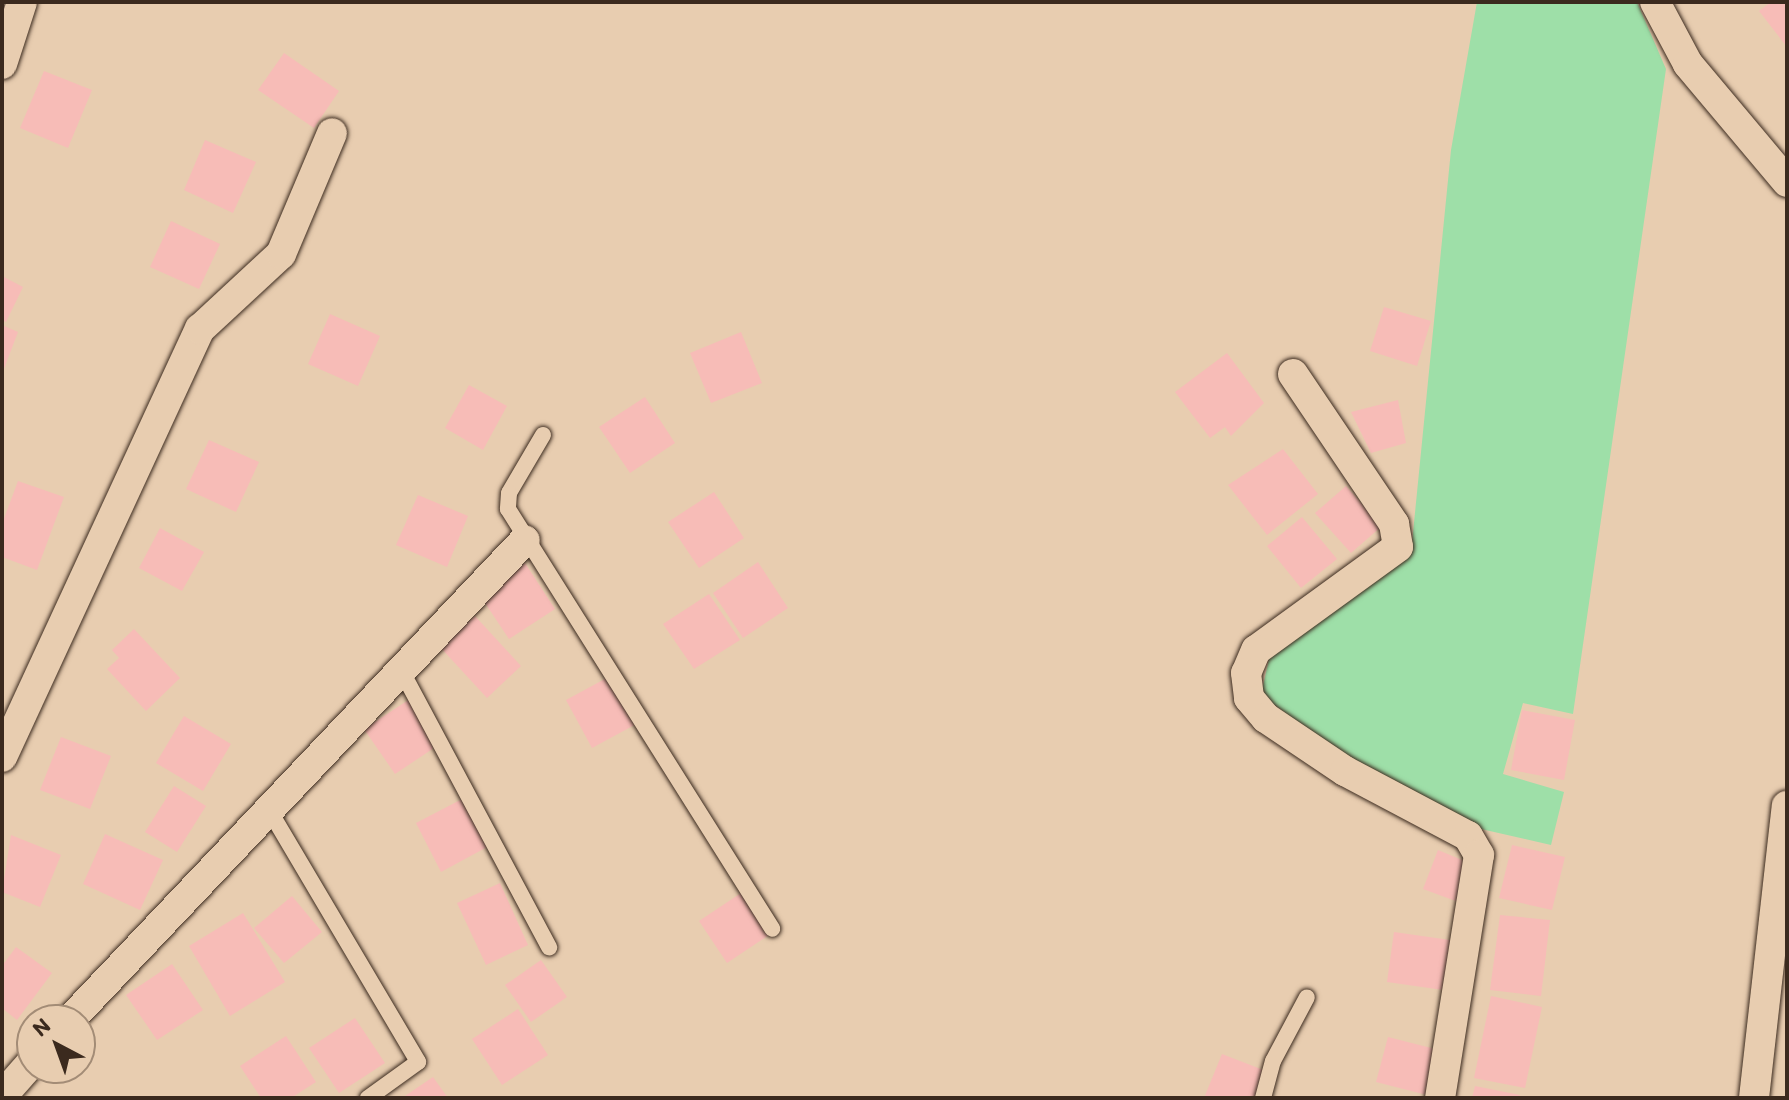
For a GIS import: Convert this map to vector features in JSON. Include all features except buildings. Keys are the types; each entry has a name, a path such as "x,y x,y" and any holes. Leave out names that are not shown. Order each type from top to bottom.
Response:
{"street":[{"path":"2,64 22,2"},
{"path":"1655,2 1688,64 1787,182"},
{"path":"2,757 200,329 281,254 332,133"},
{"path":"1293,374 1394,524 1398,547 1256,650 1246,673 1249,698 1266,718 1345,771 1468,836 1479,855 1440,1098"},
{"path":"85,1004 399,666 525,540"},
{"path":"1754,1098 1787,806"},
{"path":"2,1096 16,1080"}],"lane":[{"path":"543,435 509,493 508,509 525,540 633,697 772,929"},
{"path":"399,666 549,947"},
{"path":"268,808 418,1062 368,1098"},
{"path":"1263,1098 1273,1061 1307,997"}],"green space":[{"path":"1477,2 1637,2 1666,69 1573,714 1523,703 1503,774 1564,792 1551,845 1481,829 1344,756 1261,695 1269,659 1411,553 1451,150"}]}
